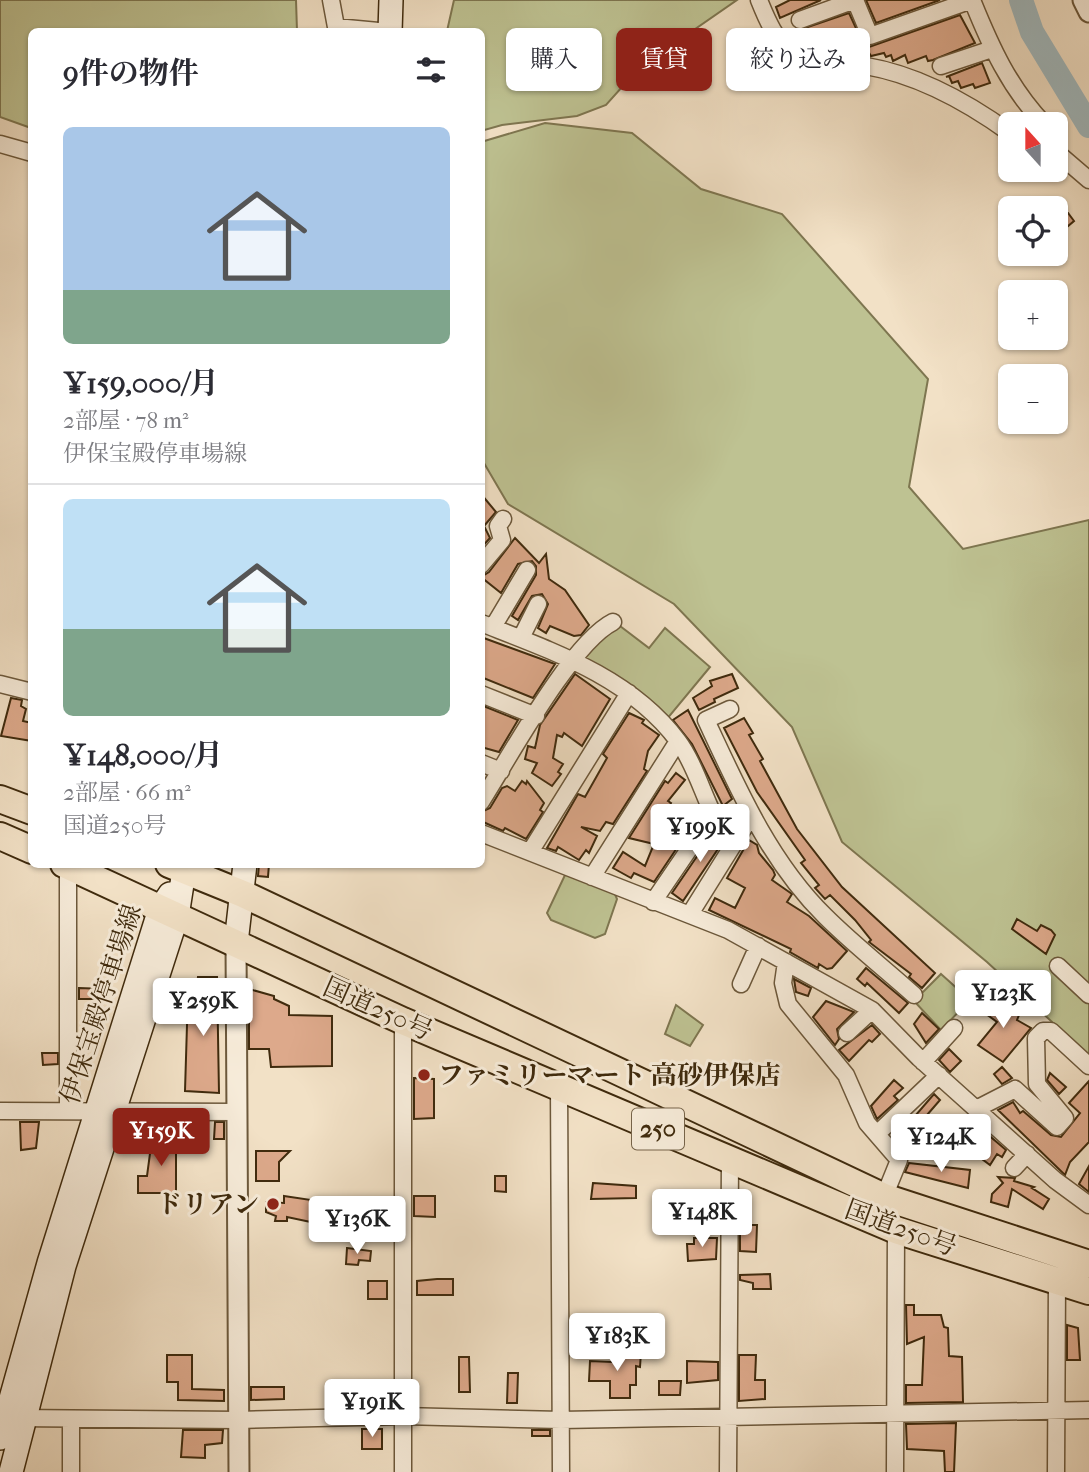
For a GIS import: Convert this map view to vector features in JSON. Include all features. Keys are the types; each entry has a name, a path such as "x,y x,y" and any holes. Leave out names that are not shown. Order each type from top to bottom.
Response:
{"highway":[{"path":"0,799 28,810"},
{"path":"0,836 28,848"},
{"name":"国道250号","path":"72,868 403,1021 896,1230 1089,1291"},
{"name":"国道250号","path":"177,868 243,894 884,1197 1089,1264"}],"main road":[{"path":"389,28 391,0"},
{"name":"伊保宝殿停車場線","path":"11,1472 8,1423 169,913 177,868"},
{"path":"236,943 245,868"}],"street":[{"path":"331,0 335,27 346,28"},
{"path":"759,0 778,39 795,55 827,64 866,66 940,89 978,109 998,124"},
{"path":"800,20 855,0 870,36 972,0 992,49 1020,98 1033,112"},
{"path":"1083,0 1089,12"},
{"path":"941,66 992,49"},
{"path":"0,144 28,152"},
{"path":"1068,161 1089,180"},
{"path":"485,560 502,540 498,526 503,519"},
{"path":"527,570 487,625 573,658 629,693 678,741 713,814"},
{"path":"521,638 538,604"},
{"path":"485,796 573,658 597,630 613,622"},
{"path":"0,684 28,691"},
{"path":"530,852 629,693"},
{"path":"485,696 536,716"},
{"path":"730,709 706,720 749,821 824,915 914,995"},
{"path":"592,877 678,741"},
{"path":"485,765 501,771"},
{"path":"713,814 749,821"},
{"path":"653,902 713,814"},
{"path":"690,914 749,821"},
{"path":"485,835 653,902 690,914 758,946 872,1010 923,1062 1089,1205"},
{"path":"66,868 68,1110"},
{"path":"236,943 239,1472"},
{"path":"741,984 758,946"},
{"path":"786,962 783,983 788,1004 846,1075 867,1123 898,1160 884,1197"},
{"path":"1058,966 1089,995"},
{"path":"847,1033 872,1010"},
{"path":"403,1021 404,1472"},
{"path":"923,1062 954,1028"},
{"path":"978,1108 1015,1089 1057,1127 1065,1118 1037,1084 1036,1038 1043,1031 1051,1031 1089,1066"},
{"path":"878,1133 939,1075"},
{"path":"559,1086 561,1472"},
{"path":"0,1111 236,1112"},
{"path":"1014,1168 1027,1154"},
{"path":"728,1472 730,1160"},
{"path":"895,1472 896,1230"},
{"path":"1056,1472 1057,1281"},
{"path":"8,1423 71,1419 238,1420 403,1416 561,1420 1089,1410"},
{"path":"71,1419 71,1472"}],"green space":[{"path":"0,0 296,0 297,28 28,28 28,127 0,117"},
{"path":"454,0 737,0 697,28 616,28 616,91 618,91 606,105 577,116 502,125 485,130 485,28 448,28"},
{"path":"545,123 632,133 701,189 782,214 928,379 909,487 963,549 1089,520 1089,1056 987,962 842,842 792,727 674,604 508,504 485,465 485,141"},
{"path":"620,626 649,648 665,628 710,667 667,719 582,658 597,637"},
{"path":"572,872 612,887 617,899 605,934 595,938 551,920 547,913 565,875"},
{"path":"941,974 970,1000 941,1030 914,1001"},
{"path":"676,1005 703,1025 690,1046 665,1034"}],"building":[{"path":"790,0 821,0 780,18 776,7"},
{"path":"866,0 940,0 876,23"},
{"path":"849,13 856,28 805,28"},
{"path":"960,15 975,43 933,60 928,61 926,56 908,63 905,55 893,61 891,55 886,57 884,53 871,56 870,47"},
{"path":"982,63 990,83 975,88 973,84 961,88 958,81 952,83 949,76 946,77"},
{"path":"1068,213 1074,221 1068,226"},
{"path":"485,499 496,512 485,525"},
{"path":"485,528 490,538 485,544"},
{"path":"515,538 539,563 546,554 549,579 565,590 589,625 581,635 574,636 550,626 546,633 538,628 548,604 542,594 532,596 518,620 512,616 536,575 536,566 532,561 518,564 501,593 485,580 485,574"},
{"path":"485,638 555,664 533,698 485,679"},
{"path":"575,674 610,699 582,746 564,733 562,737 557,735 553,758 563,764 558,772 561,774 552,786 532,773 537,763 525,759 528,746 535,748 540,725"},
{"path":"732,674 738,688 714,699 715,702 699,710 693,698 712,686 710,681"},
{"path":"11,698 22,700 21,706 26,709 23,721 28,722 28,740 1,736"},
{"path":"485,707 518,720 499,752 485,748"},
{"path":"688,710 732,799 723,806 692,744 673,720"},
{"path":"629,713 644,720 642,723 659,735 648,751 644,769 647,771 613,824 606,822 600,831 581,827 597,836 589,853 586,850 579,860 558,847 556,851 547,848 578,794 585,797 607,758 603,754"},
{"path":"744,718 753,733 749,735 763,759 760,761 797,829 842,887 935,973 922,988 909,977 911,974 869,942 871,940 855,920 830,895 825,899 815,888 819,885 801,863 805,860 757,792 724,728"},
{"path":"676,773 685,780 668,801 671,803 659,823 685,836 654,882 634,873 631,878 613,868 623,852 645,866 654,844 629,838 665,781 668,783"},
{"path":"522,781 526,784 527,781 544,803 540,810 543,812 526,839 505,828 503,831 485,823 485,810 490,808 502,788 507,786 515,791"},
{"path":"717,827 728,834 683,901 672,893"},
{"path":"749,840 757,845 759,853 773,870 775,875 772,880 792,894 787,902 809,916 847,951 832,968 827,969 819,964 818,968 790,952 791,949 709,910 715,898 735,908 745,888 727,878"},
{"path":"259,868 269,868 268,877 258,876"},
{"path":"1017,919 1037,931 1041,925 1051,930 1055,935 1046,954 1012,929"},
{"path":"866,968 908,1003 899,1013 867,983 865,986 857,979"},
{"path":"198,977 217,977 219,1093 185,1091 188,992 196,992"},
{"path":"794,979 811,988 808,996 796,992"},
{"path":"79,988 104,989 104,999 79,999"},
{"path":"249,989 274,996 274,999 289,1006 289,1015 332,1016 332,1066 271,1067 269,1049 249,1049"},
{"path":"994,994 1005,1002 1003,1006 1019,1015 1017,1020 1031,1028 1003,1062 978,1045 997,1022 982,1011"},
{"path":"826,1001 854,1012 837,1029 839,1039 835,1045 813,1017"},
{"path":"922,1013 939,1029 926,1043 914,1024"},
{"path":"872,1025 880,1034 872,1042 869,1040 849,1061 839,1050"},
{"path":"949,1049 961,1061 950,1072 939,1060"},
{"path":"42,1053 58,1053 58,1064 43,1065"},
{"path":"1002,1067 1012,1078 1002,1084 994,1074"},
{"path":"1050,1073 1066,1087 1059,1094 1047,1080"},
{"path":"414,1078 434,1079 434,1118 414,1119"},
{"path":"894,1080 903,1088 894,1096 898,1100 877,1119 871,1106"},
{"path":"1089,1081 1089,1142 1070,1162 1065,1175 998,1110 1013,1102 1020,1113 1023,1111 1051,1135 1061,1137 1080,1113 1069,1103"},
{"path":"934,1094 940,1100 914,1130 932,1148 922,1158 896,1138"},
{"path":"20,1122 39,1122 36,1148 21,1150"},
{"path":"215,1122 224,1122 224,1139 214,1139"},
{"path":"979,1127 1006,1150 1002,1157 997,1154 990,1165 966,1147"},
{"path":"169,1133 176,1140 176,1193 138,1193 138,1176 147,1176 151,1146 157,1137"},
{"path":"256,1151 290,1151 279,1162 279,1181 256,1181"},
{"path":"909,1163 970,1170 968,1188 905,1172"},
{"path":"1089,1166 1089,1192 1079,1184"},
{"path":"495,1176 506,1176 506,1192 495,1191"},
{"path":"998,1177 1015,1178 1014,1181 1034,1187 1032,1188 1049,1199 1043,1209 1012,1189 1008,1207 991,1202 992,1194 1003,1183"},
{"path":"593,1183 636,1186 636,1198 591,1199"},
{"path":"284,1196 318,1201 320,1224 287,1217 287,1221 275,1221 276,1216 266,1212 266,1202 284,1203"},
{"path":"414,1196 435,1196 435,1217 414,1216"},
{"path":"757,1225 756,1252 740,1251 740,1229"},
{"path":"694,1238 717,1238 716,1259 688,1261 687,1244 694,1244"},
{"path":"347,1248 371,1251 370,1261 359,1260 358,1265 346,1264"},
{"path":"770,1274 771,1289 753,1289 753,1283 740,1280 740,1275"},
{"path":"453,1279 453,1295 417,1295 417,1281"},
{"path":"368,1281 387,1281 387,1299 368,1299"},
{"path":"906,1305 914,1305 914,1315 941,1315 944,1327 948,1328 949,1356 962,1357 963,1402 906,1403 906,1385 922,1385 924,1337 907,1344"},
{"path":"1067,1325 1078,1328 1080,1360 1067,1360"},
{"path":"612,1351 641,1352 640,1367 636,1366 636,1385 630,1385 630,1398 610,1398 610,1381 589,1381 590,1361 612,1362"},
{"path":"167,1355 192,1355 192,1389 224,1390 224,1401 178,1400 178,1382 167,1382"},
{"path":"739,1355 756,1355 755,1380 765,1380 765,1399 739,1401"},
{"path":"459,1357 469,1357 470,1392 459,1392"},
{"path":"687,1361 718,1362 718,1380 687,1383"},
{"path":"508,1373 518,1373 517,1403 507,1403"},
{"path":"659,1381 681,1381 680,1395 659,1395"},
{"path":"367,1386 381,1387 381,1401 361,1401 360,1389"},
{"path":"251,1387 284,1387 284,1399 251,1400"},
{"path":"956,1423 954,1472 945,1472 944,1451 907,1449 906,1424"},
{"path":"362,1429 382,1429 382,1449 362,1449"},
{"path":"183,1430 223,1430 222,1443 205,1445 205,1458 181,1457"},
{"path":"532,1430 550,1430 550,1436 532,1436"}],"waterway":[{"path":"1021,0 1032,32 1089,126"}],"place":[{"name":"ファミリーマート 高砂伊保店","path":"424,1075"},
{"name":"ドリアン","path":"273,1204"}]}
